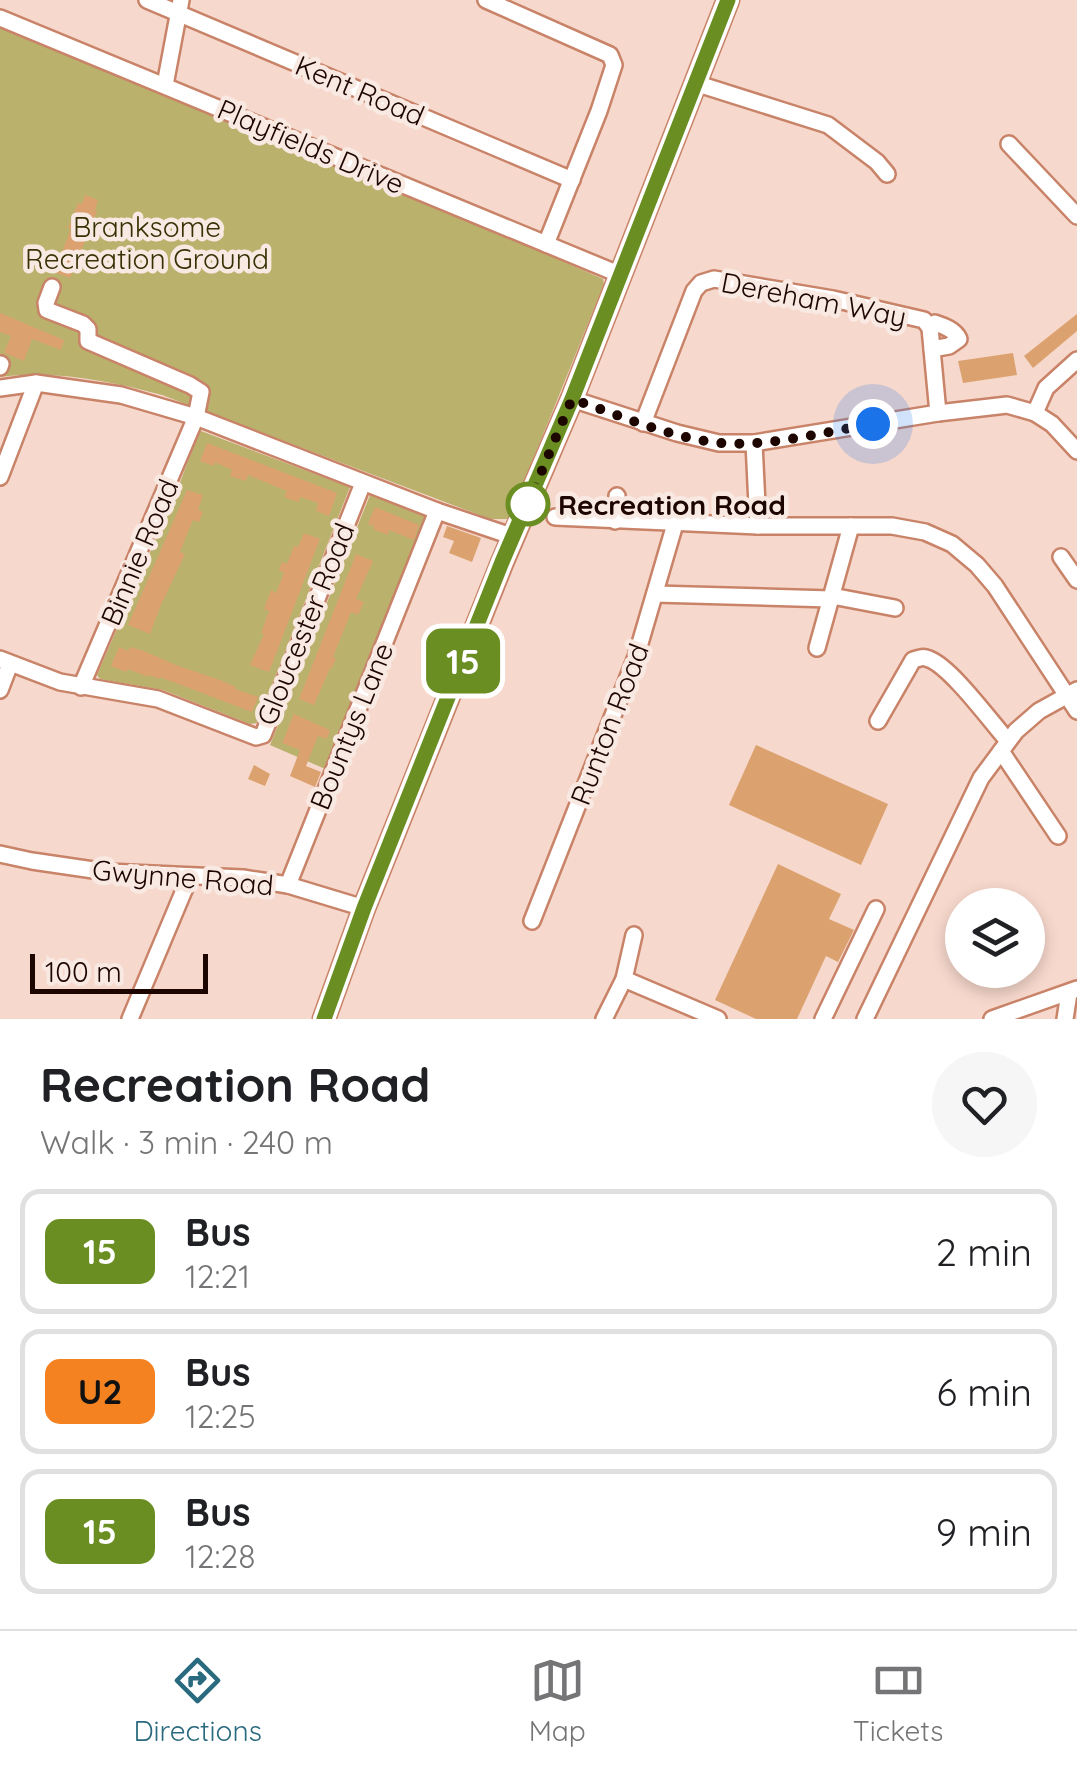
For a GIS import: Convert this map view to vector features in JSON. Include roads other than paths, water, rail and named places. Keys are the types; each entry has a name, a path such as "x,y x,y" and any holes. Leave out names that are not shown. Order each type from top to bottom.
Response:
{"main road":[{"path":"324,1019 364,908 572,399 728,0"}],"street":[{"name":"Kent Road","path":"147,0 179,7 572,180"},
{"path":"486,0 610,55 614,65 546,244"},
{"path":"165,86 179,7"},
{"name":"Playfields Drive","path":"0,18 620,275"},
{"path":"695,84 828,125 866,152 887,174"},
{"path":"1008,144 1077,216"},
{"name":"Dereham Way","path":"643,423 694,291 708,279 834,299 924,320 930,328 938,413"},
{"path":"52,287 46,310 83,324 88,329 88,341 200,392 196,417"},
{"path":"930,328 942,325 959,339 949,346 932,349"},
{"path":"1035,413 1046,388 1077,360"},
{"path":"0,477 36,383"},
{"path":"0,388 36,383 121,395 196,417 514,538"},
{"path":"572,399 643,423 719,442 754,443 994,405 1035,413 1077,450"},
{"name":"Binnie Road","path":"81,687 196,417"},
{"path":"754,443 758,526"},
{"name":"Gloucester Road","path":"5,662 81,687 158,699 256,737 263,735 363,483"},
{"path":"615,521 618,496"},
{"name":"Bountys Lane","path":"288,885 437,511"},
{"path":"555,518 758,526 892,526 925,532 952,544 977,564 1072,693 1077,711"},
{"name":"Runton Road","path":"532,921 636,658 674,524"},
{"path":"818,648 851,526"},
{"path":"1061,557 1077,580"},
{"path":"655,594 831,597 895,608"},
{"path":"878,720 913,660 930,659 944,670 1004,746 1058,836"},
{"path":"0,690 5,662"},
{"path":"865,1019 981,778 1016,730 1072,693"},
{"name":"Gwynne Road","path":"0,854 107,872 243,878 288,885 364,908"},
{"path":"130,1019 190,876"},
{"path":"822,1019 876,908"},
{"path":"604,1019 624,979 634,935"},
{"path":"624,979 718,1019"},
{"path":"992,1019 1073,991"},
{"path":"1065,1019 1073,991"}],"place":[{"name":"Recreation Road","path":"528,504"}],"park label":[{"name":"Branksome Recreation Ground","path":"147,242"}]}
